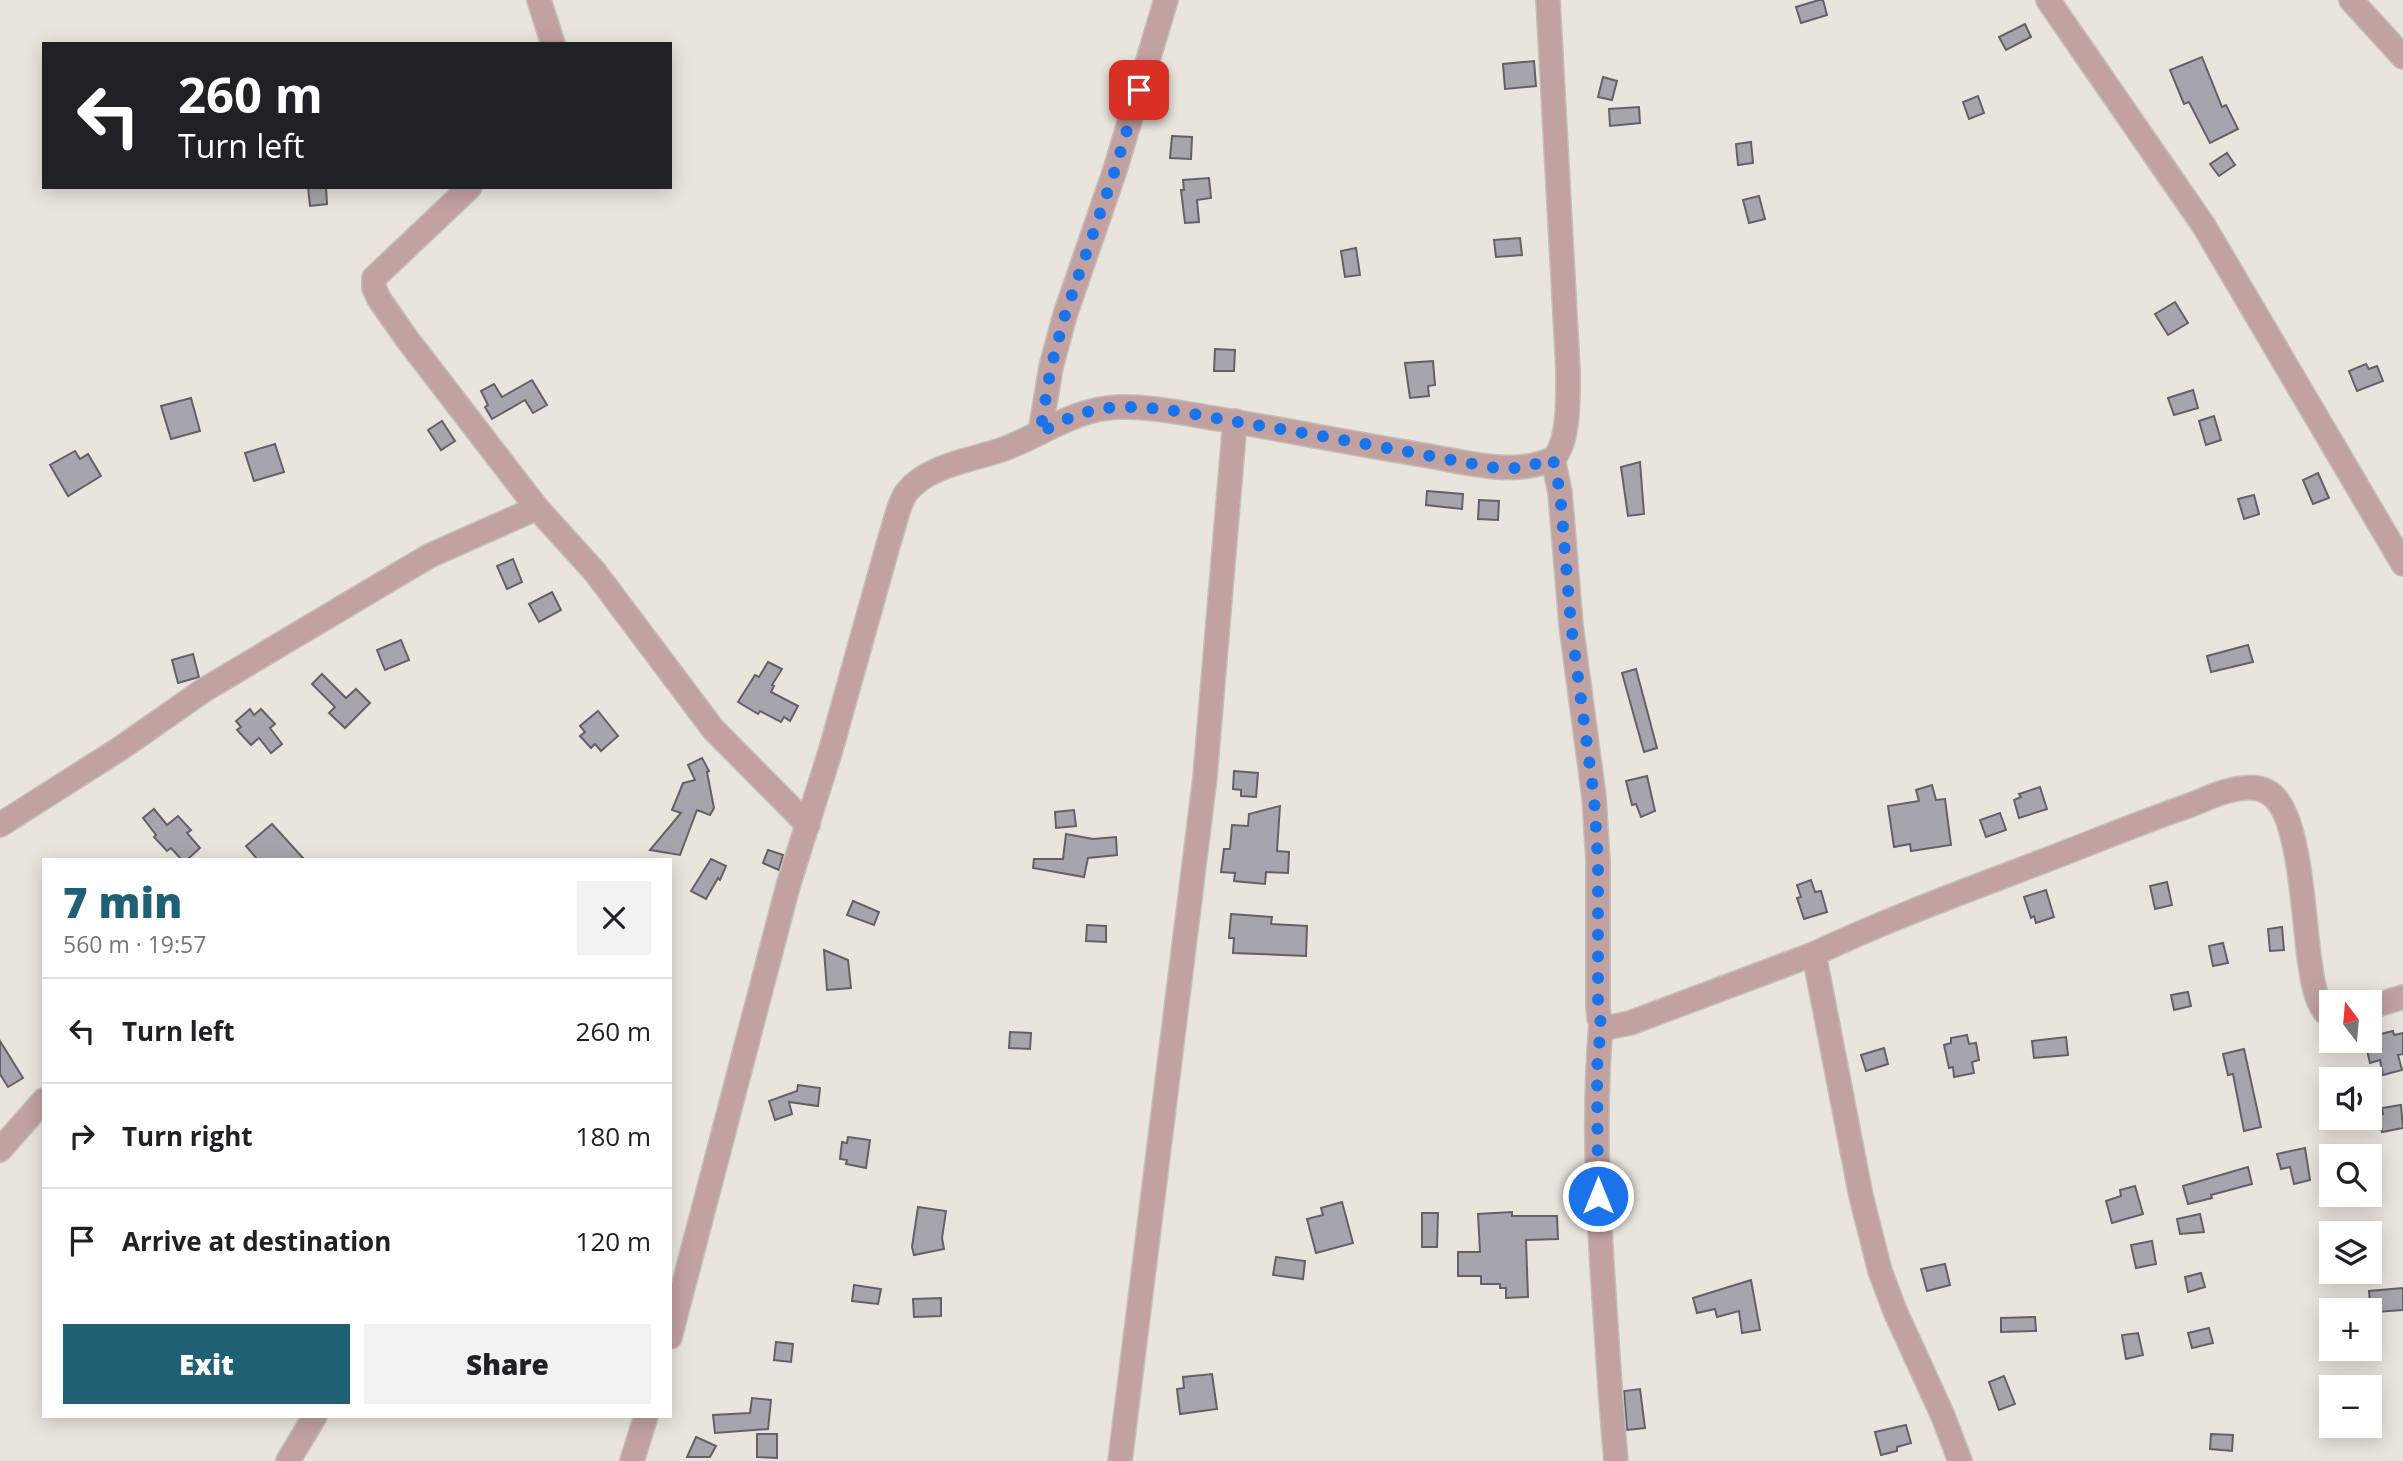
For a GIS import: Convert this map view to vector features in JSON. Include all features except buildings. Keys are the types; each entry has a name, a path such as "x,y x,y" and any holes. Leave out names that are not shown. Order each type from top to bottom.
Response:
{"street":[{"path":"539,0 552,42"},
{"path":"1040,433 1051,367 1065,315 1115,170 1166,0"},
{"path":"672,1330 788,886 905,495 919,479 1004,449 1063,419 1119,407 1156,409 1235,421 1496,468 1521,468 1553,459 1560,448 1568,412 1568,370 1548,0"},
{"path":"2049,0 2204,226 2403,564"},
{"path":"2351,0 2403,57"},
{"path":"468,189 374,278 374,288 407,339 537,508 595,572 713,729 808,825"},
{"path":"1120,1461 1205,777 1235,421"},
{"path":"1553,459 1560,492 1571,625 1594,797 1598,861 1598,1007 1601,1024 1597,1069 1598,1196 1616,1461"},
{"path":"0,825 121,748 204,690 429,556 537,508"},
{"path":"1601,1024 1605,1028 1619,1027 1814,954 1864,931 2149,819 2211,796 2249,787 2264,789 2273,795 2282,807 2289,825 2300,881 2314,988 2319,1000"},
{"path":"1814,954 1873,1247 1895,1311 1916,1352 1960,1461"},
{"path":"2382,1003 2403,997"},
{"path":"0,1150 42,1102"},
{"path":"288,1461 314,1418"},
{"path":"632,1461 645,1418"}],"route":[{"path":"1139,90 1115,170 1065,315 1051,367 1040,433 1063,419 1119,407 1156,409 1304,432 1366,446 1496,468 1521,468 1553,459 1560,492 1571,625 1590,754 1597,828 1598,1007 1601,1024 1597,1069 1598,1196"}]}
